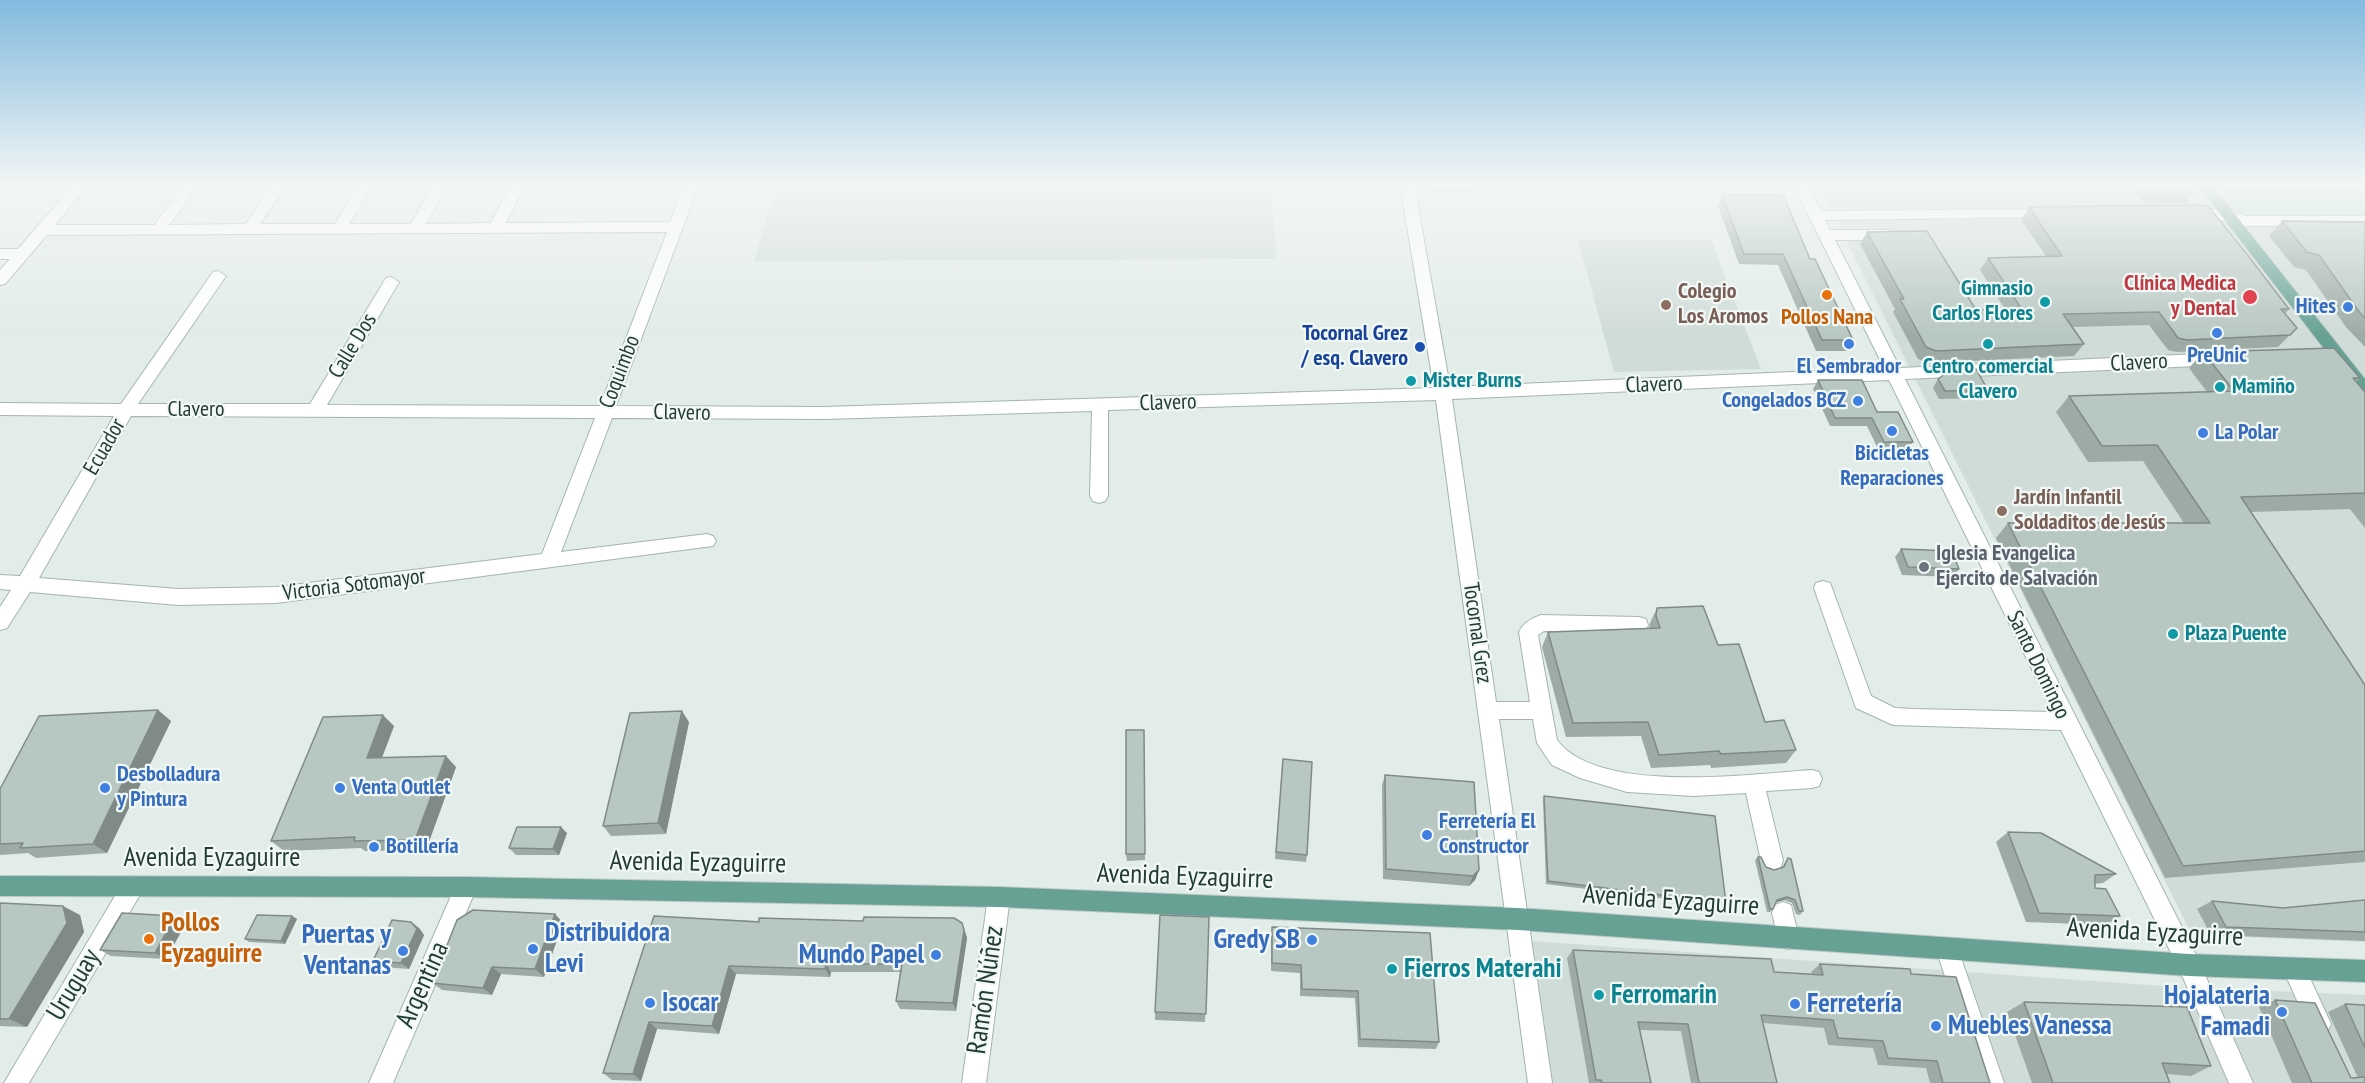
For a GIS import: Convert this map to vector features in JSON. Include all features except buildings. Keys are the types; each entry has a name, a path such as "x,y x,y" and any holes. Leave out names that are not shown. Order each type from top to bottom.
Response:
{"main road":[{"path":"2243,235 2365,390"},
{"name":"Avenida Eyzaguirre","path":"0,886 466,887 999,897 1518,919 2189,966 2365,971"}],"street":[{"path":"0,280 39,235"},
{"name":"Coquimbo","path":"549,561 672,235"},
{"name":"Tocornal Grez","path":"1416,235 1443,393 1540,1083"},
{"path":"1825,235 1860,235"},
{"name":"Santo Domingo","path":"1825,235 2189,966 2241,1083"},
{"path":"0,254 22,254"},
{"name":"Ecuador","path":"0,622 25,585 126,409 218,276"},
{"name":"Calle Dos","path":"315,410 391,282"},
{"path":"2316,354 2336,353"},
{"name":"Clavero","path":"0,409 824,413 1100,406 1443,393 1894,375 2240,358"},
{"path":"1099,496 1100,406"},
{"name":"Victoria Sotomayor","path":"0,582 178,597 276,595 707,541"},
{"path":"1823,588 1863,702 1893,716 1913,718 2066,721"},
{"path":"1639,625 1541,623 1528,632 1547,743 1559,759 1580,769 1627,783 1694,787 1812,779"},
{"path":"1488,710 1541,711"},
{"path":"1754,783 1772,861"},
{"name":"Uruguay","path":"16,1083 133,886"},
{"name":"Argentina","path":"381,1083 466,887"},
{"name":"Ramón Núñez","path":"974,1083 999,897"},
{"path":"1783,913 1788,938"},
{"path":"1947,949 1992,1083"},
{"path":"2294,969 2327,1041"}],"shaded area":[{"path":"762,235 1275,235 1277,259 754,261"},
{"path":"1843,235 2365,235 2365,942 2192,935"},
{"name":"Colegio Los Aromos","path":"1578,240 1711,240 1761,369 1614,372"},
{"path":"1532,941 2177,987 2365,995 2365,1083 1552,1083"}],"place":[{"name":"Pollos Nana","path":"1827,295"},
{"name":"Clínica Medica y Dental","path":"2250,297"},
{"name":"Gimnasio Carlos Flores","path":"2045,302"},
{"name":"Colegio Los Aromos","path":"1666,305"},
{"name":"Hites","path":"2348,307"},
{"name":"PreUnic","path":"2217,333"},
{"name":"El Sembrador","path":"1849,344"},
{"name":"Centro comercial Clavero","path":"1988,344"},
{"name":"Tocornal Grez / esq. Clavero","path":"1420,347"},
{"name":"Mister Burns","path":"1411,381"},
{"name":"Mamiño","path":"2220,387"},
{"name":"Congelados BCZ","path":"1858,401"},
{"name":"Bicicletas Reparaciones","path":"1892,431"},
{"name":"La Polar","path":"2203,433"},
{"name":"Jardín Infantil Soldaditos de Jesús","path":"2002,511"},
{"name":"Iglesia Evangelica Ejercito de Salvación","path":"1924,567"},
{"name":"Plaza Puente","path":"2173,634"},
{"name":"Desbolladura y Pintura","path":"105,788"},
{"name":"Venta Outlet","path":"340,788"},
{"name":"Ferretería El Constructor","path":"1427,835"},
{"name":"Botillería","path":"374,847"},
{"name":"Pollos Eyzaguirre","path":"149,939"},
{"name":"Gredy SB","path":"1312,940"},
{"name":"Distribuidora Levi","path":"533,949"},
{"name":"Puertas y Ventanas","path":"403,951"},
{"name":"Mundo Papel","path":"936,955"},
{"name":"Fierros Materahi","path":"1392,969"},
{"name":"Ferromarin","path":"1599,995"},
{"name":"Isocar","path":"650,1003"},
{"name":"Ferretería","path":"1795,1004"},
{"name":"Hojalateria Famadi","path":"2282,1012"},
{"name":"Muebles Vanessa","path":"1936,1026"}]}
